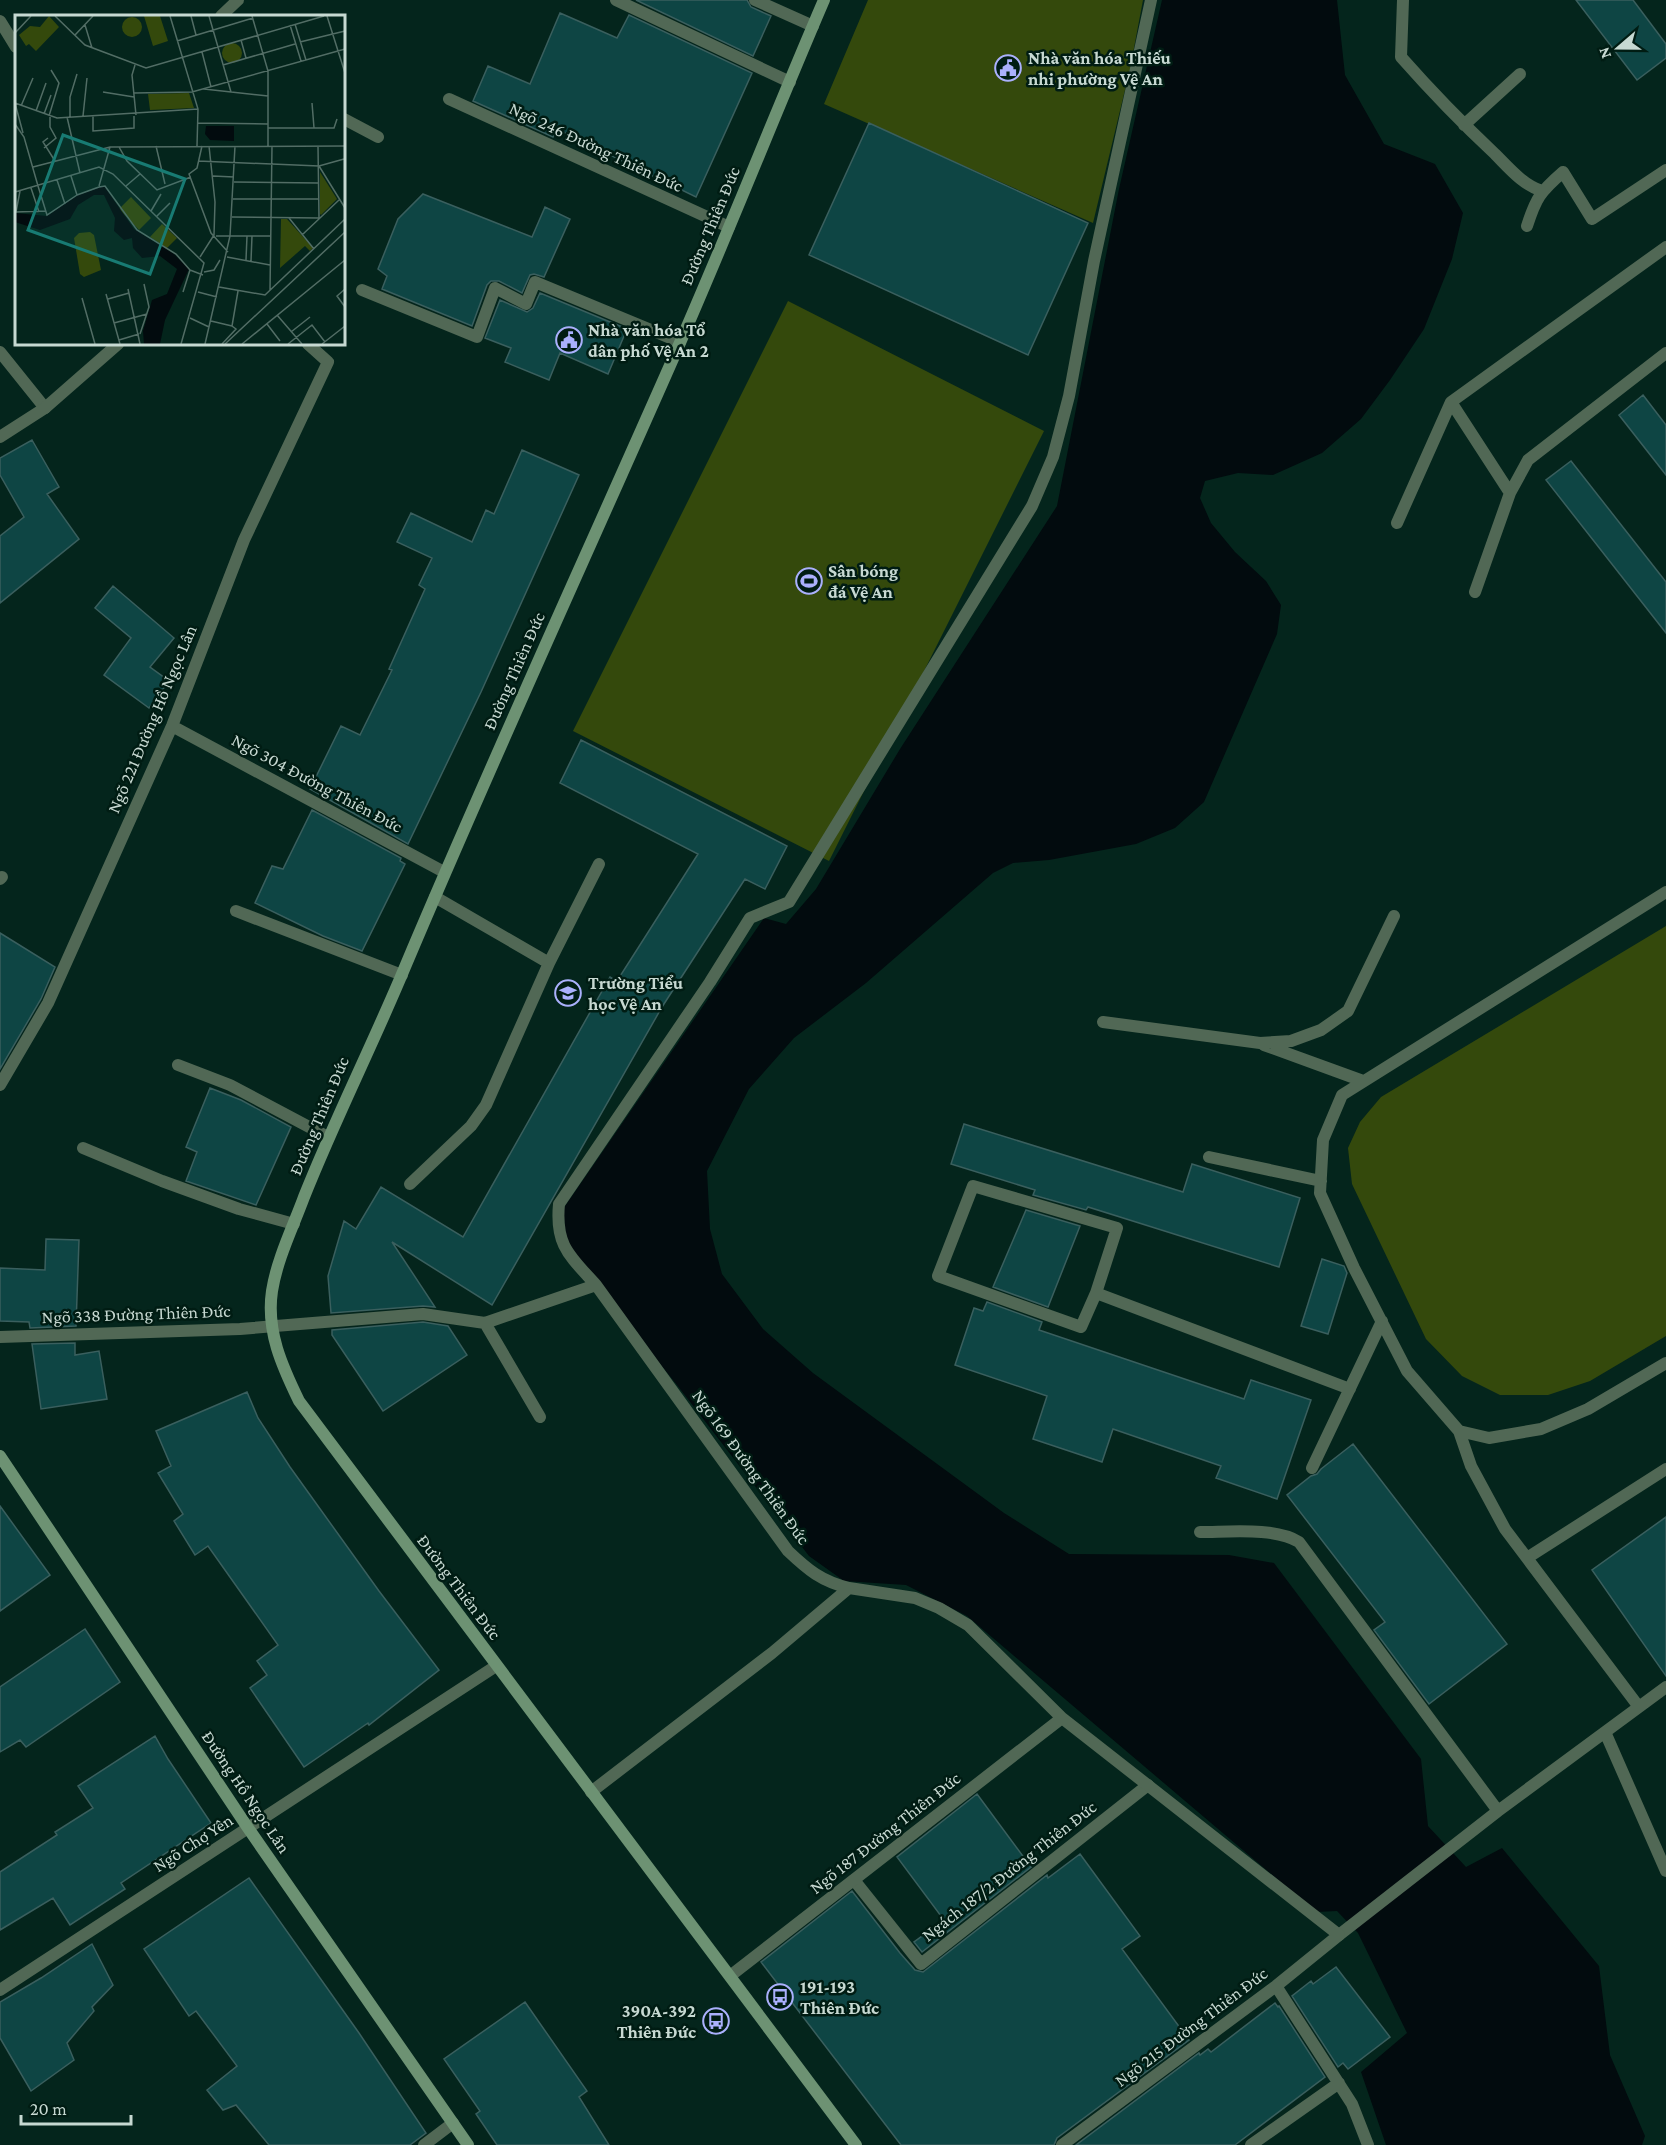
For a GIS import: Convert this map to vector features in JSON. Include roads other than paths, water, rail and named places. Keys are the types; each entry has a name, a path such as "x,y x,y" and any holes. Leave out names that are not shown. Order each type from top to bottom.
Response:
{"main road":[{"name":"Đường Thiên Đức","path":"824,0 680,342 444,872 402,975 328,1137 294,1224 274,1285 272,1326 280,1363 298,1401 856,2145"},
{"name":"Đường Hồ Ngọc Lân","path":"0,1456 248,1828 468,2145"}],"street":[{"path":"222,15 238,0"},
{"path":"616,0 790,82"},
{"path":"755,0 813,26"},
{"name":"Ngõ 169 Đường Thiên Đức","path":"1151,0 1094,261 1070,396 1053,457 1032,506 789,902 750,918 710,982 559,1204 557,1223 562,1243 572,1257 596,1285 788,1551 809,1571 830,1584 915,1598 939,1608 968,1625 1062,1718 1339,1935"},
{"path":"1403,0 1401,57 1464,124 1530,187 1542,191"},
{"path":"0,21 15,45"},
{"path":"1464,124 1520,74"},
{"name":"Ngõ 246 Đường Thiên Đức","path":"449,99 729,227"},
{"path":"345,120 378,137"},
{"path":"1527,226 1534,203 1542,191 1563,172 1593,219 1666,170"},
{"path":"1397,524 1451,402 1666,247"},
{"path":"362,290 477,337 495,288 526,304 535,282 680,342"},
{"path":"0,437 45,408 117,345"},
{"name":"Ngõ 221 Đường Hồ Ngọc Lân","path":"0,1085 48,1003 172,726 243,540 328,363 309,345"},
{"path":"0,352 45,408"},
{"path":"1474,592 1510,493 1528,460 1666,353"},
{"path":"1451,402 1510,493"},
{"name":"Ngõ 304 Đường Thiên Đức","path":"172,726 444,872"},
{"path":"410,1184 471,1126 486,1105 549,963 598,864"},
{"path":"1639,1707 1505,1529 1471,1466 1459,1431 1407,1371 1354,1268 1320,1193 1323,1140 1342,1095 1666,892"},
{"path":"435,897 549,963"},
{"path":"236,911 402,975"},
{"path":"1103,1022 1260,1043 1291,1041 1321,1030 1348,1011 1394,916"},
{"path":"1260,1043 1363,1081"},
{"path":"178,1065 230,1085 328,1137"},
{"path":"82,1148 228,1205 294,1224"},
{"path":"1209,1157 1321,1181"},
{"path":"973,1186 1117,1227 1096,1293 1081,1328 938,1276 973,1186"},
{"path":"540,1417 485,1323 596,1285"},
{"path":"1096,1293 1350,1389"},
{"name":"Ngõ 338 Đường Thiên Đức","path":"0,1337 272,1326 423,1314 485,1323"},
{"path":"1312,1468 1382,1321"},
{"path":"1459,1431 1489,1438 1541,1429 1588,1409 1666,1363"},
{"path":"1527,1558 1666,1469"},
{"path":"1200,1532 1289,1536 1299,1542 1498,1811"},
{"path":"591,1792 772,1653 849,1588"},
{"name":"Ngõ Chợ Yên","path":"0,1990 496,1666"},
{"name":"Ngõ 215 Đường Thiên Đức","path":"1062,2145 1276,1986 1498,1811 1666,1687"},
{"name":"Ngõ 187 Đường Thiên Đức","path":"730,1977 1062,1718"},
{"path":"1605,1732 1665,1865"},
{"name":"Ngách 187/2 Đường Thiên Đức","path":"854,1880 921,1964 1148,1785"},
{"path":"1276,1986 1352,2104 1368,2145"},
{"path":"1251,2145 1339,2083"},
{"path":"424,2145 453,2122"}],"place":[{"name":"Nhà văn hóa Thiếu nhi phường Vệ An","path":"1008,68"},
{"name":"Nhà văn hóa Tổ dân phố Vệ An 2","path":"569,340"},
{"name":"Sân bóng đá Vệ An","path":"809,581"},
{"name":"Trường Tiểu học Vệ An","path":"568,993"},
{"name":"191-193 Thiên Đức","path":"780,1997"},
{"name":"390A-392 Thiên Đức","path":"716,2021"}]}
